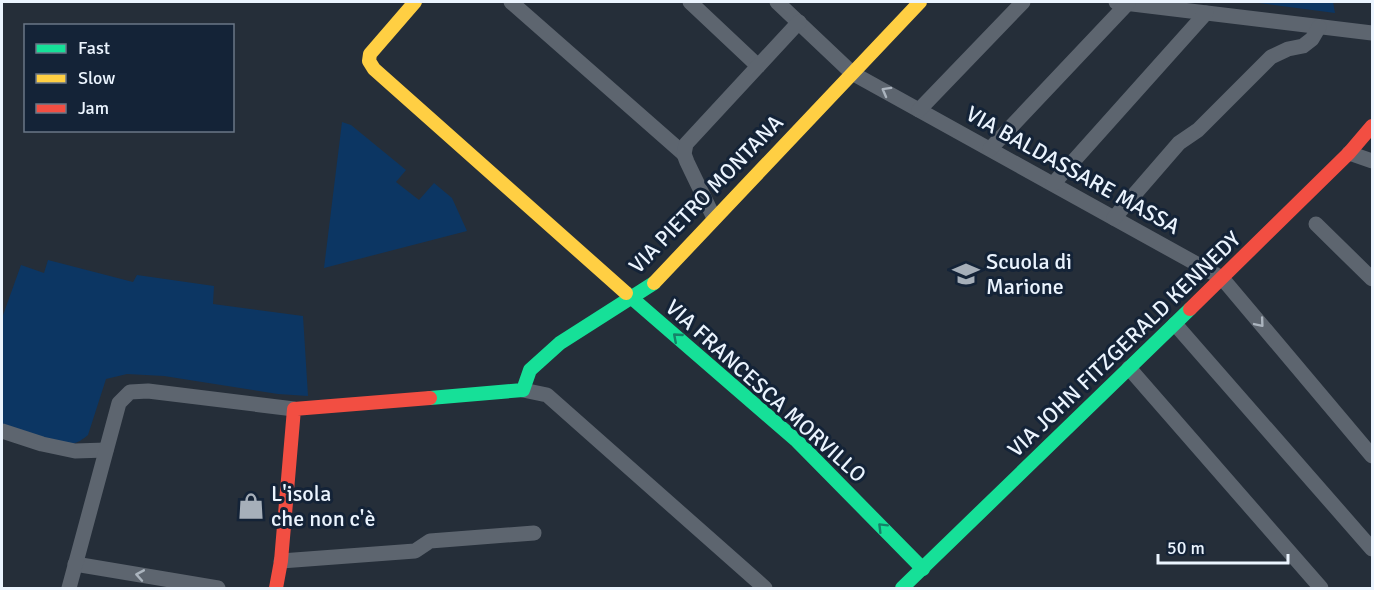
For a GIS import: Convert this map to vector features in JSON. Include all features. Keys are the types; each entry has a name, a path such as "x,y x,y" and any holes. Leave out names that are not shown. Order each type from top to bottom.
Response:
{"street":[{"name":"VIA FRANCESCA MORVILLO","path":"416,2 370,54 369,61 374,69 796,441 923,568"},
{"path":"512,2 684,154 714,218"},
{"path":"690,2 759,66"},
{"name":"VIA BALDASSARE MASSA","path":"777,2 852,73 1222,278 1372,456"},
{"name":"VIA PIETRO MONTANA","path":"523,390 530,370 560,343 652,285 920,2"},
{"path":"919,110 1023,2"},
{"path":"990,149 1122,2 1372,33"},
{"path":"1053,184 1206,13"},
{"path":"684,154 686,144 799,22"},
{"path":"1114,218 1179,143 1198,130 1271,57 1288,49 1304,46 1312,39 1319,27"},
{"name":"VIA JOHN FITZGERALD KENNEDY","path":"902,588 1222,278 1349,153 1372,126"},
{"path":"1349,153 1372,161"},
{"path":"1316,224 1372,279"},
{"path":"1175,324 1372,549"},
{"path":"1129,368 1321,588"},
{"path":"69,588 119,403 130,392 148,391 294,409 523,390 547,395 765,588"},
{"path":"276,588 281,561 294,409"},
{"path":"2,431 42,444 75,451 106,450"},
{"path":"281,561 415,551 430,541 534,533"},
{"path":"75,564 218,588"}],"shaded area":[{"path":"1333,2 1335,13 1259,3"},
{"path":"342,122 351,125 406,170 396,182 419,200 434,183 452,198 467,231 324,268"},
{"path":"48,260 133,282 137,275 214,286 213,304 303,316 308,396 278,394 164,376 127,374 106,379 88,435 76,443 54,442 2,424 2,318 21,265 44,273"}],"traffic: fast":[{"path":"430,398 523,390 530,370 560,343 654,283"},
{"path":"626,293 797,441 923,569"},
{"path":"902,588 1190,309"}],"traffic: slow":[{"path":"415,2 370,54 369,61 374,69 626,293"},
{"path":"654,283 920,2"}],"traffic: jam":[{"path":"1190,309 1349,153 1372,126"},
{"path":"276,588 281,561 294,409 430,398"}],"place":[{"name":"Scuola di Marione","path":"966,274"},
{"name":"L'isola che non c'è","path":"251,506"}]}
